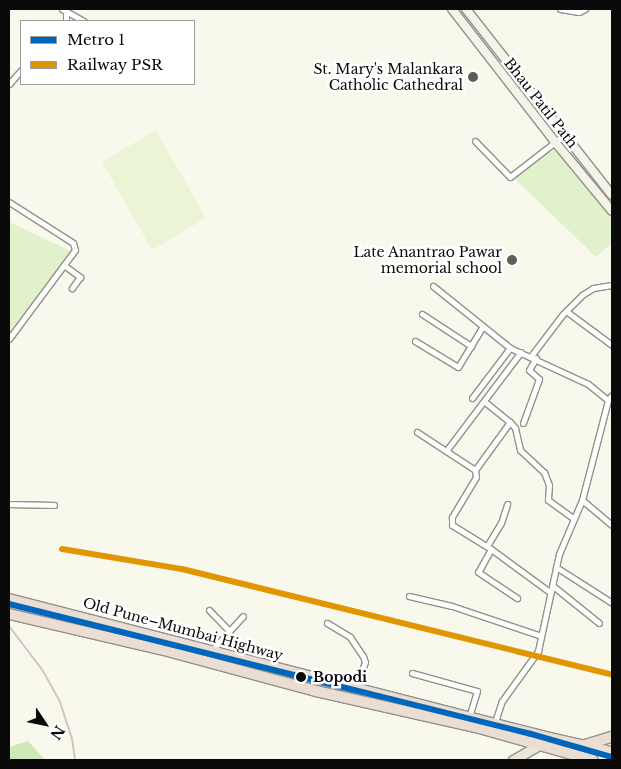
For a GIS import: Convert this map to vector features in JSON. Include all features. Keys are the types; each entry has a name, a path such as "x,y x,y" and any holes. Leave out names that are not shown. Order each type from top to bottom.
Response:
{"highway":[{"name":"Old Pune–Mumbai Highway","path":"9,600 469,717 493,727"},
{"name":"Old Pune–Mumbai Highway","path":"9,614 195,659 310,690 493,727 544,741 612,752"},
{"path":"584,746 612,737"},
{"path":"544,741 593,760"}],"main road":[{"name":"Bhau Patil Path","path":"452,9 555,142 612,211"},
{"name":"Bhau Patil Path","path":"466,9 612,196"},
{"path":"513,760 544,741"}],"street":[{"path":"560,9 579,12 585,9"},
{"path":"64,10 82,20"},
{"path":"9,84 20,71"},
{"path":"475,141 510,177 564,135"},
{"path":"9,202 73,243 75,250 9,339"},
{"path":"65,266 80,277 72,288"},
{"path":"523,423 539,378 529,370 533,357 566,311 582,295 593,288 612,285"},
{"path":"433,286 510,348 533,357 610,397 582,500 559,554 538,651 502,701 493,727"},
{"path":"566,311 612,345"},
{"path":"422,314 471,346"},
{"path":"415,341 458,367 483,326"},
{"path":"472,398 510,348"},
{"path":"446,451 521,352"},
{"path":"485,402 510,422 515,428 520,450 544,472 548,485 548,500 574,519"},
{"path":"510,422 475,470 475,479 451,523 551,593"},
{"path":"417,432 475,470"},
{"path":"582,500 612,525"},
{"path":"9,504 54,506"},
{"path":"507,504 501,523 478,572 517,598"},
{"path":"607,521 612,515"},
{"path":"556,567 612,603"},
{"path":"553,586 599,623"},
{"path":"409,596 452,606 541,636"},
{"path":"209,610 229,630"},
{"path":"211,651 243,616"},
{"path":"327,623 350,637 364,656 364,667 356,688"},
{"path":"412,673 476,692 469,717"}],"green space":[{"path":"156,130 206,218 152,250 102,162"},
{"path":"555,147 612,216 612,243 596,257 514,178"},
{"path":"9,222 73,252 9,342"},
{"path":"28,741 45,760 9,760 9,747"}],"railway":[{"path":"9,626 43,671 60,702 72,738 75,760"}],"metro line":[{"name":"1","path":"9,604 531,734 612,757"}],"rail line":[{"name":"PSR","path":"62,549 182,569 612,675"}],"place":[{"name":"St. Mary's Malankara Catholic Cathedral","path":"473,77"},
{"name":"Late Anantrao Pawar memorial school","path":"512,260"},
{"name":"Bopodi","path":"301,677"}]}
